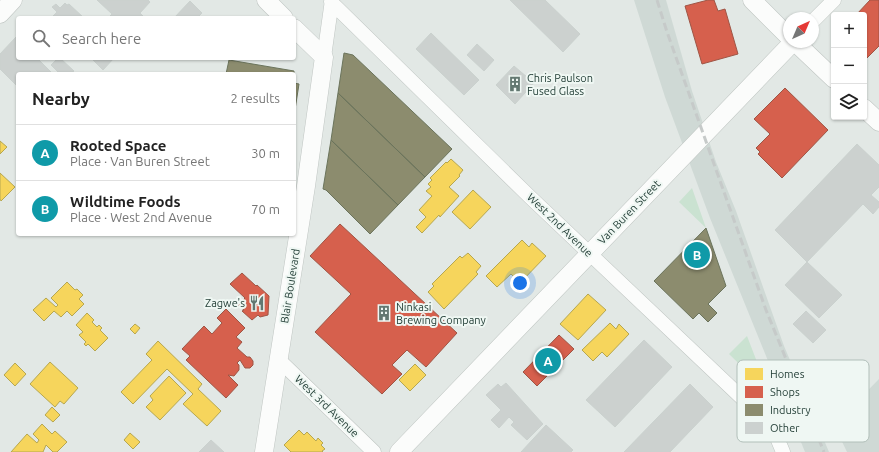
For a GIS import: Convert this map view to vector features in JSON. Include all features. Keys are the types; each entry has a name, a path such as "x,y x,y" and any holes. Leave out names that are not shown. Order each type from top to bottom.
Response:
{"street":[{"path":"0,14 13,0"},
{"path":"266,0 282,16"},
{"path":"752,0 783,31"},
{"path":"819,15 834,0"},
{"name":"Blair Boulevard","path":"264,452 279,360 331,1"},
{"name":"West 2nd Avenue","path":"331,1 589,254 737,393"},
{"path":"296,30 324,57"},
{"name":"Van Buren Street","path":"399,452 788,48"},
{"path":"800,48 831,76"},
{"name":"West 3rd Avenue","path":"279,360 374,452"},
{"name":"West 2nd Avenue","path":"779,442 783,452"}],"shaded area":[{"path":"634,0 666,0 692,91 716,162 736,211 790,360 768,360 710,218 665,97"},
{"path":"879,379 879,452 847,452 842,442 869,442 869,389"},
{"path":"801,442 825,442 829,452 805,452"}],"green space":[{"path":"692,188 706,228 679,202"},
{"path":"747,336 756,360 737,360 737,362 729,354"}],"building: Homes":[{"path":"0,141 7,147 0,154"},
{"path":"451,159 463,170 459,175 460,176 449,187 459,196 440,217 439,215 422,233 416,227 426,217 419,210 432,196 426,191 431,187 428,184 432,180 430,178"},
{"path":"0,173 15,187 1,201 0,199"},
{"path":"473,190 491,207 470,229 452,212"},
{"path":"522,240 529,247 532,243 546,256 520,283 511,274 497,287 486,276"},
{"path":"468,253 481,266 476,272 478,274 444,309 428,292 434,286 432,284 460,256 462,258"},
{"path":"67,282 83,295 79,299 84,304 72,316 67,311 61,317 54,311 44,321 33,310 46,298 56,307 58,305 51,298"},
{"path":"588,294 606,310 578,340 560,324"},
{"path":"87,313 94,320 92,322 97,327 99,325 102,328 100,330 108,338 95,351 88,344 86,346 84,344 86,342 79,335 83,332 76,325"},
{"path":"610,323 616,329 619,324 629,334 607,357 602,352 593,361 582,350"},
{"path":"135,324 140,328 135,334 130,329"},
{"path":"158,341 202,384 198,389 221,411 207,426 183,404 193,394 167,369 133,404 121,392 152,360 146,354"},
{"path":"50,362 78,388 64,404 60,401 55,407 30,384"},
{"path":"15,363 26,374 15,386 4,375"},
{"path":"415,364 426,375 410,391 399,380"},
{"path":"169,376 186,393 160,420 146,407 153,400 150,396"},
{"path":"52,407 60,415 53,422 45,415"},
{"path":"42,424 52,434 55,431 67,442 57,452 53,452 46,445 43,452 11,452 27,434 37,443 39,440 33,434"},
{"path":"299,430 304,435 307,432 316,441 318,438 323,443 321,445 325,449 322,451 323,452 291,452 284,445"},
{"path":"130,433 140,442 133,449 124,440"}],"building: Shops":[{"path":"708,0 714,0 718,11 725,9 738,54 702,64 685,6"},
{"path":"870,0 879,0 879,46 867,58 867,12 859,12"},
{"path":"785,88 828,130 782,178 758,154 760,152 756,148 770,134 754,119"},
{"name":"Ninkasi Brewing Company","path":"340,224 457,333 426,367 407,350 392,365 402,374 382,394 315,332 351,294 310,256"},
{"path":"242,273 269,296 268,315 260,317 258,315 252,320 238,305 245,298 230,284"},
{"path":"226,309 245,328 236,337 242,342 237,348 247,357 250,357 253,361 253,365 250,368 245,368 240,360 237,363 239,365 239,370 234,376 228,375 238,385 226,398 186,360 190,356 182,349 204,326 212,334 222,323 217,318"},
{"path":"559,335 574,349 537,386 523,372"}],"building: Industry":[{"path":"344,53 353,55 452,149 425,177 338,93"},
{"path":"229,60 294,71 294,72 226,72"},
{"path":"296,83 299,84 296,103"},
{"path":"338,93 425,177 398,205 331,140"},
{"path":"331,140 398,205 370,234 326,190 323,189"},
{"path":"706,228 726,286 708,304 717,313 708,322 699,313 693,319 654,281"}],"building: Other":[{"path":"97,0 148,0 150,2 140,13 143,16 110,16 112,14"},
{"path":"510,0 545,0 580,34 563,52"},
{"path":"190,1 202,13 199,16 176,16"},
{"path":"65,3 67,5 69,4 82,16 53,16 57,12 52,7 56,4 60,8"},
{"path":"431,33 479,80 464,95 416,49"},
{"path":"16,37 16,60 39,60 51,72 16,72 16,85 0,69 0,54"},
{"path":"477,44 494,60 484,71 467,55"},
{"path":"56,60 62,60 74,71 58,72 51,65"},
{"path":"93,60 112,60 103,70"},
{"name":"Chris Paulson Fused Glass","path":"514,66 534,83 515,104 496,85"},
{"path":"857,144 879,165 879,187 871,195 879,202 879,207 873,214 863,204 807,262 775,230"},
{"path":"807,262 842,295 819,318 785,285"},
{"path":"806,311 826,330 813,343 793,324"},
{"path":"644,340 672,367 615,427 586,400"},
{"path":"506,383 543,424 527,440 511,425 514,422 509,417 499,428 491,420 501,410 486,395 498,384 501,387"},
{"path":"690,384 713,407 670,452 624,452"},
{"path":"546,425 573,450 571,452 521,452"},
{"path":"211,440 224,452 199,452"}],"railway":[{"path":"657,0 766,310 786,360"},
{"path":"820,442 824,452"}],"place":[{"name":"Chris Paulson Fused Glass","path":"515,84"},
{"name":"Wildtime Foods","path":"697,255"},
{"name":"Zagwe's","path":"257,303"},
{"name":"Ninkasi Brewing Company","path":"384,313"},
{"name":"Rooted Space","path":"548,361"}]}
